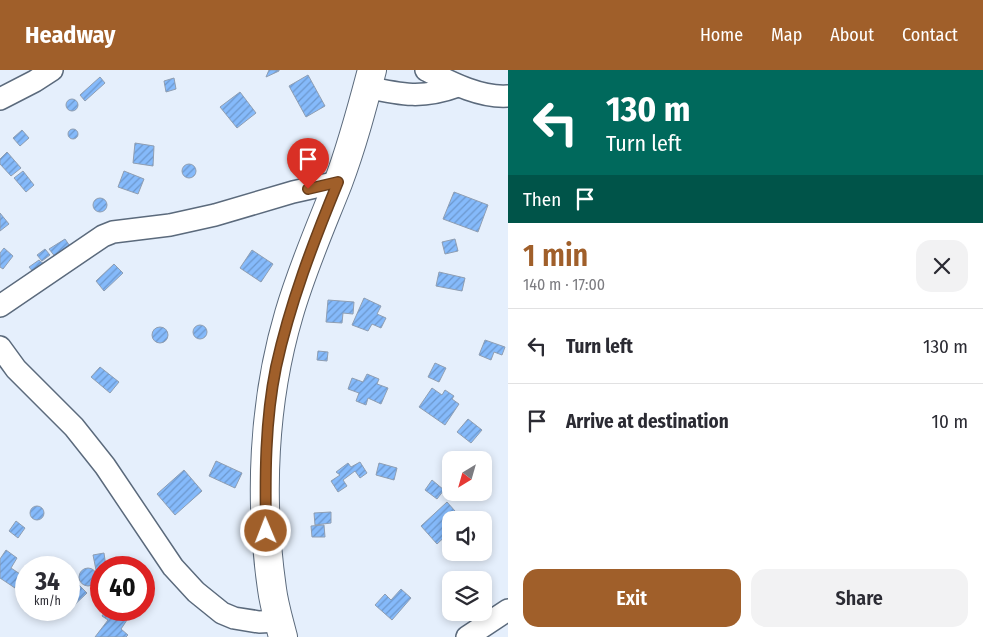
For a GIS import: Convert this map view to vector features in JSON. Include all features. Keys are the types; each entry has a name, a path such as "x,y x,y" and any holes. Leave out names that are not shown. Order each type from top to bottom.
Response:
{"street":[{"path":"0,99 52,70"},
{"path":"426,70 458,86 500,97 508,96"},
{"path":"281,629 272,591 266,531 265,472 268,420 276,368 288,316 304,268 348,155 370,79 411,95 439,93 458,86"},
{"path":"0,306 104,236 113,232 170,225 215,215 293,192 338,182"},
{"path":"0,347 16,370 74,427 105,466 172,566 196,592 222,613 234,618 259,622 281,629"},
{"path":"467,637 508,610"}],"building":[{"path":"269,70 279,70 279,71 266,77"},
{"path":"308,75 325,106 306,117 289,86"},
{"path":"100,77 105,83 85,101 80,95"},
{"path":"174,78 176,89 166,92 164,81"},
{"path":"240,92 256,113 237,128 220,107"},
{"path":"72,99 78,105 72,111 66,105"},
{"path":"71,129 75,129 78,134 77,138 71,139 68,136 68,132"},
{"path":"22,130 29,138 20,146 13,138"},
{"path":"135,143 154,146 153,166 133,163"},
{"path":"7,152 21,168 11,176 0,164 0,159"},
{"path":"186,164 192,164 196,171 192,178 186,178 182,174 182,168"},
{"path":"23,171 34,185 26,192 14,178"},
{"path":"124,171 144,179 138,194 118,187"},
{"path":"454,192 488,205 478,232 443,219"},
{"path":"97,198 103,198 107,205 103,212 97,212 93,208 93,202"},
{"path":"0,213 9,224 0,231"},
{"path":"65,239 72,249 57,259 49,249"},
{"path":"455,239 458,251 445,254 442,242"},
{"path":"4,248 13,256 3,269 0,267 0,253"},
{"path":"45,249 50,255 42,261 37,255"},
{"path":"252,250 273,264 261,282 240,268"},
{"path":"39,260 45,265 34,273 29,267"},
{"path":"114,264 123,273 104,291 96,281"},
{"path":"439,272 465,278 462,291 436,286"},
{"path":"364,298 381,306 377,314 386,318 381,328 372,324 368,331 352,325"},
{"path":"328,300 354,302 353,314 343,313 342,323 326,322"},
{"path":"197,325 203,325 207,332 203,339 197,339 193,335 193,329"},
{"path":"157,327 163,327 168,332 166,341 157,343 152,338 152,332"},
{"path":"485,340 505,347 502,355 494,352 491,360 479,355"},
{"path":"318,351 328,352 327,361 317,360"},
{"path":"435,363 446,368 439,382 428,377"},
{"path":"100,367 119,382 110,393 91,377"},
{"path":"367,374 379,379 377,384 388,388 381,404 368,398 366,405 356,401 359,393 348,389 352,378 363,382"},
{"path":"432,388 442,395 445,390 454,396 452,399 459,404 445,425 419,407"},
{"path":"468,419 482,430 471,443 457,432"},
{"path":"216,461 242,473 235,488 209,476"},
{"path":"360,462 367,473 360,478 355,471 343,480 347,486 338,492 331,481 340,475 336,472 348,463 351,467"},
{"path":"379,463 397,468 394,480 376,475"},
{"path":"184,470 202,491 175,515 157,494"},
{"path":"432,480 442,488 442,493 437,499 425,490"},
{"path":"447,502 455,511 442,511 442,539 437,544 421,526"},
{"path":"37,506 42,508 44,513 42,518 37,520 32,518 30,513 32,508"},
{"path":"331,512 331,523 315,525 314,513"},
{"path":"16,521 25,528 18,538 9,531"},
{"path":"324,525 325,537 312,537 311,526"},
{"path":"6,550 15,557 15,561 11,568 15,571 15,588 0,578 0,559"},
{"path":"104,553 104,556 93,556"},
{"path":"88,568 90,569 90,585 88,586 80,580 80,574"},
{"path":"80,586 87,593 80,600"},
{"path":"401,589 411,598 392,620 375,605 385,594 391,600"},
{"path":"107,621 126,621 121,629 128,635 126,637 95,637"}],"route":[{"path":"266,531 265,472 268,420 276,368 288,316 304,268 338,182 308,189"}]}
